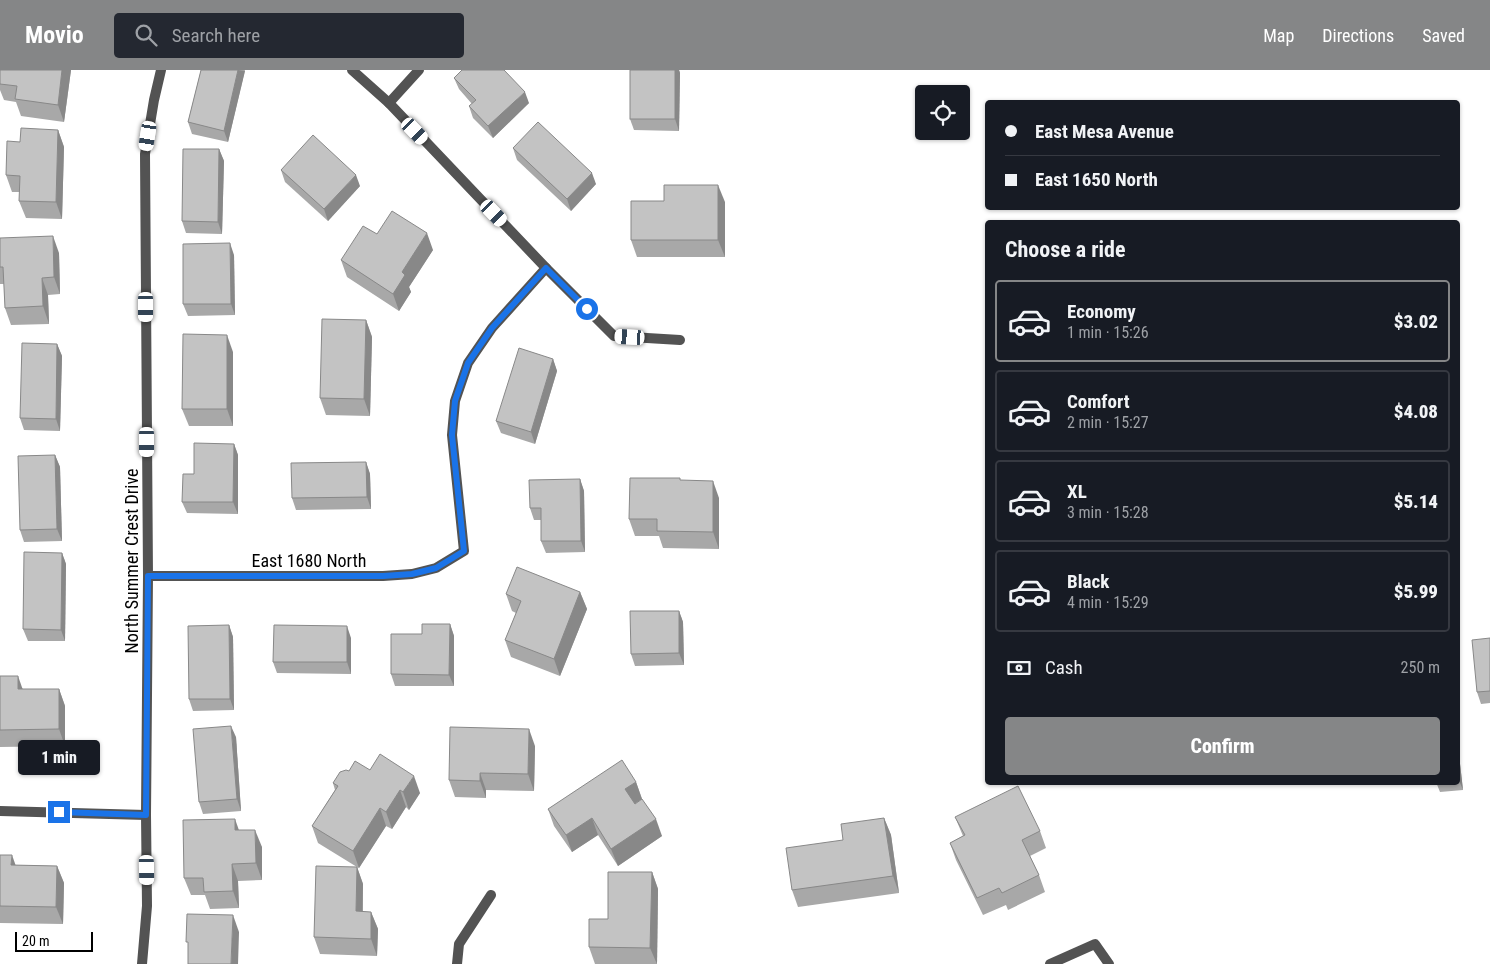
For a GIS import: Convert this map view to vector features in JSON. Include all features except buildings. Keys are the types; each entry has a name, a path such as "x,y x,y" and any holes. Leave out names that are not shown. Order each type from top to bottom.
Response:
{"street":[{"name":"North Summer Crest Drive","path":"142,964 147,906 148,576 145,154 161,70"},
{"path":"352,70 389,104 614,336 680,340"},
{"path":"389,104 419,70"},
{"name":"East 1680 North","path":"148,576 383,576 412,574 436,568 464,551 452,435 455,401 468,363 492,328 546,268"},
{"path":"0,811 146,815"},
{"path":"457,964 459,944 491,895"},
{"path":"1050,964 1095,944 1109,964"}],"route":[{"path":"59,812 146,815 148,576 383,576 412,574 436,568 464,551 452,435 455,401 468,363 492,328 546,268 587,309"}]}
